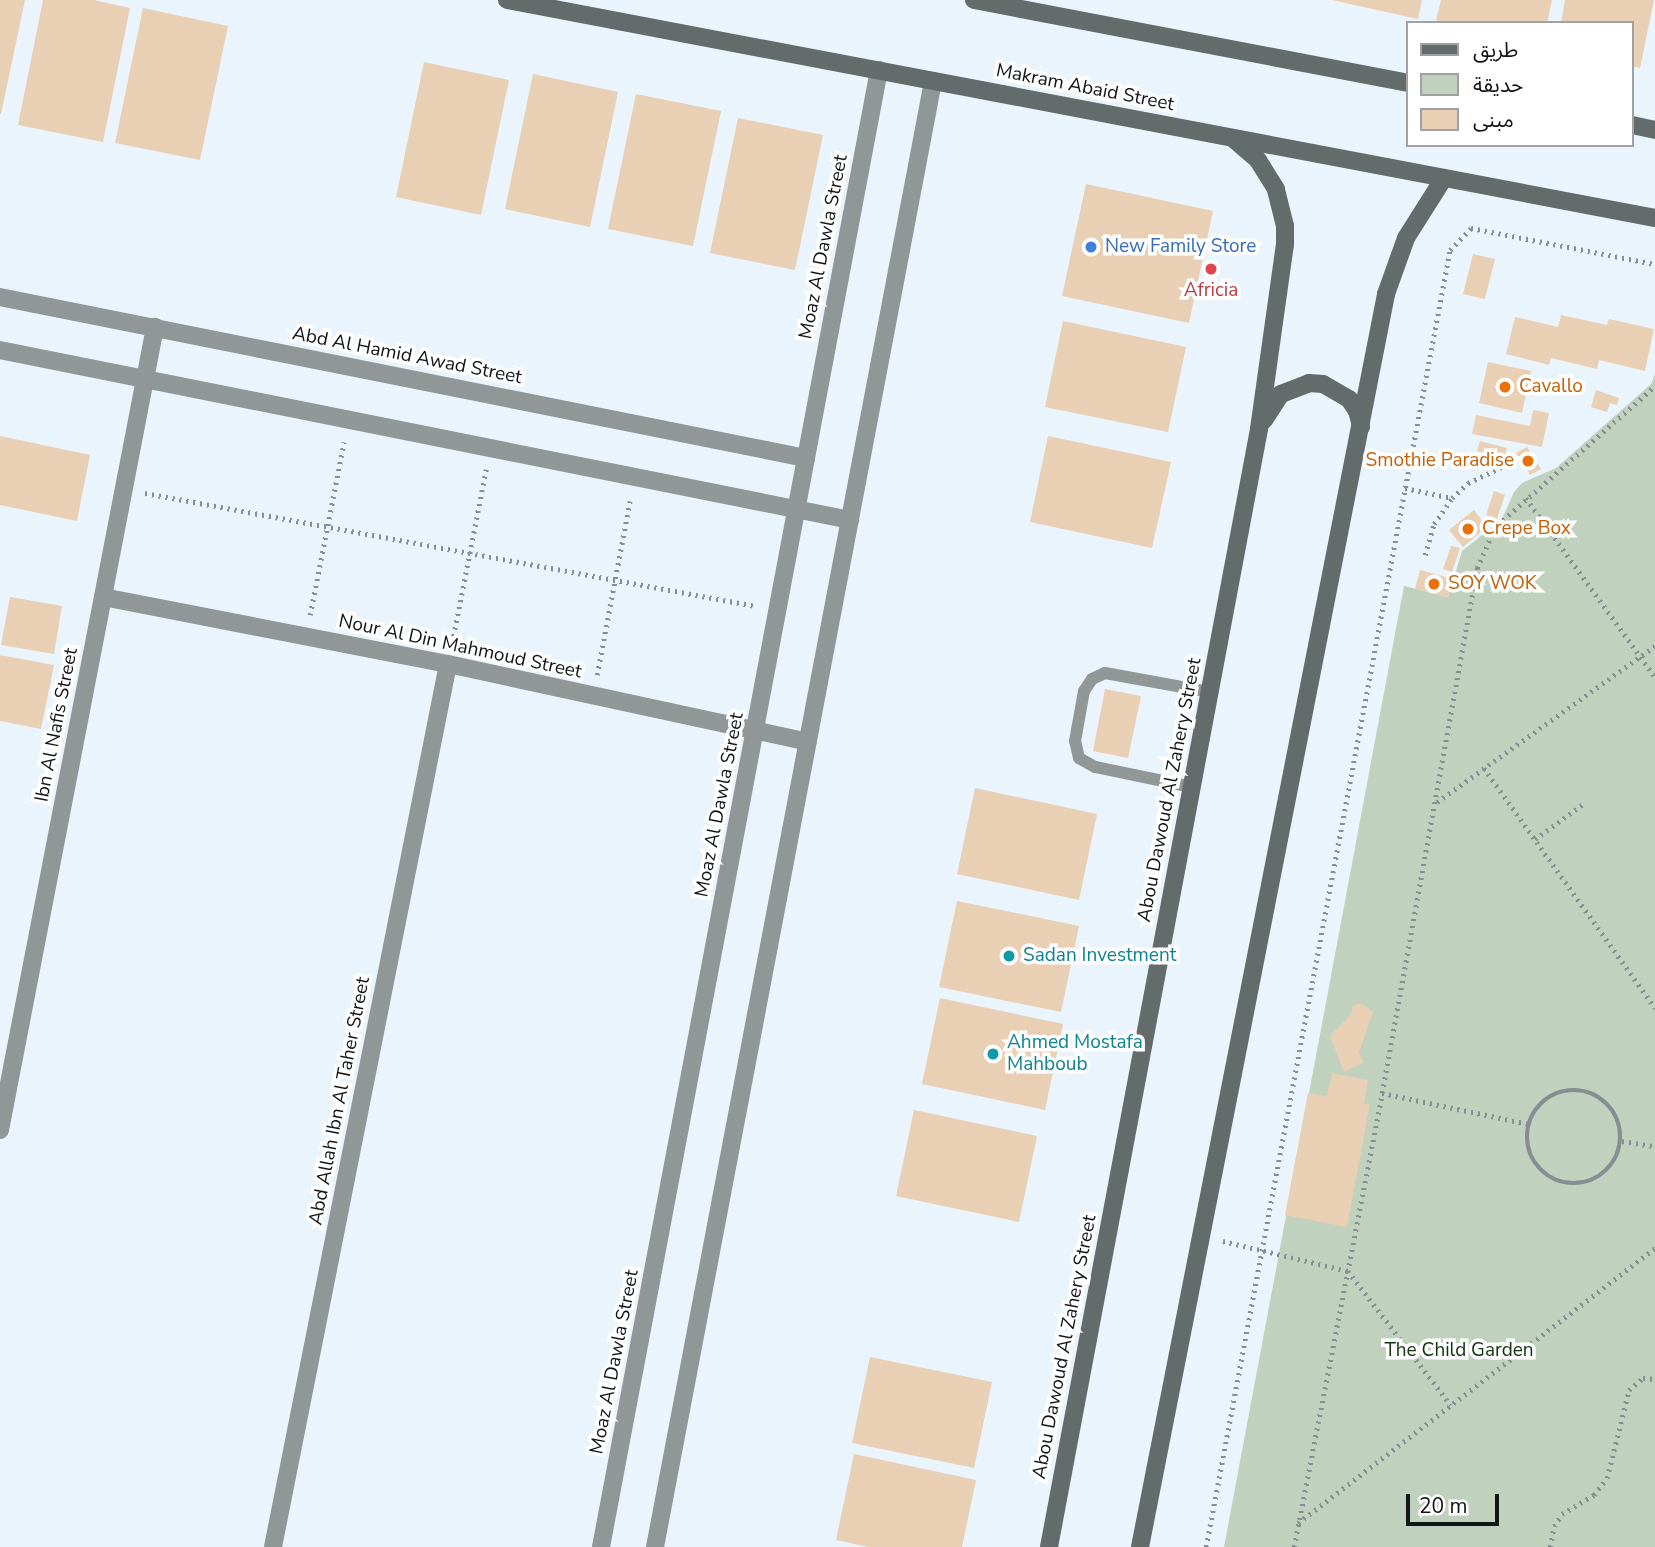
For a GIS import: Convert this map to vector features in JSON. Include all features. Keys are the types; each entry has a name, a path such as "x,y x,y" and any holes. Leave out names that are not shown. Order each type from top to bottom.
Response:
{"street":[{"name":"Makram Abaid Street","path":"507,0 1655,218"},
{"path":"974,0 1406,83"},
{"name":"Moaz Al Dawla Street","path":"601,1547 879,70"},
{"path":"655,1547 933,81"},
{"path":"1634,125 1655,130"},
{"name":"Abou Dawoud Al Zahery Street","path":"1049,1547 1259,429 1285,226 1276,190 1268,174 1258,160 1233,138"},
{"path":"1140,1547 1386,294 1395,266 1423,207 1444,178"},
{"name":"Abd Al Hamid Awad Street","path":"0,298 806,458"},
{"name":"Ibn Al Nafis Street","path":"0,1130 3,1102 155,327"},
{"path":"0,350 850,520"},
{"path":"1259,429 1271,405 1281,394 1308,383 1337,390 1357,411 1361,426"},
{"name":"Nour Al Din Mahmoud Street","path":"103,597 448,664 808,742"},
{"name":"Abd Allah Ibn Al Taher Street","path":"273,1547 448,664"}],"lane":[{"path":"1192,787 1095,767 1079,758 1075,741 1084,691 1092,679 1105,673 1210,692"}],"path":[{"path":"1206,1547 1450,250 1471,228 1655,264"},
{"path":"1294,1547 1382,1093 1477,568 1492,536 1526,498 1655,386"},
{"path":"306,637 348,419"},
{"path":"448,664 490,448"},
{"path":"1425,555 1434,524 1452,498 1486,472 1506,465"},
{"path":"593,696 635,477"},
{"path":"1405,488 1452,498"},
{"path":"124,489 778,610"},
{"path":"1526,498 1655,677"},
{"path":"1436,803 1655,646"},
{"path":"1484,768 1655,1009"},
{"path":"1535,839 1583,804"},
{"path":"1583,1091 1603,1100 1614,1111 1620,1125 1622,1141 1618,1156 1609,1170 1597,1179 1581,1184 1566,1184 1551,1178 1535,1162 1527,1140 1529,1124 1546,1099 1560,1092 1583,1091"},
{"path":"1382,1093 1529,1124"},
{"path":"1622,1141 1655,1146"},
{"path":"1201,1236 1348,1271 1451,1405"},
{"path":"1298,1524 1655,1248"},
{"path":"1550,1547 1554,1526 1562,1514 1594,1495 1607,1478 1629,1390 1643,1378 1655,1380"}],"green space":[{"name":"The Child Garden","path":"1655,374 1655,1547 1224,1547 1404,586 1448,597 1462,551 1502,519 1514,492 1522,483 1556,468 1651,384"}],"building":[{"path":"0,0 25,0 1,114 0,114"},
{"path":"43,0 94,0 130,8 103,142 18,125"},
{"path":"1332,0 1422,0 1418,19"},
{"path":"1441,0 1552,0 1547,21 1436,20"},
{"path":"1565,0 1654,0 1640,68 1634,66 1634,21 1561,21"},
{"path":"143,8 228,26 200,160 115,143"},
{"path":"424,62 509,80 481,215 396,197"},
{"path":"533,74 618,92 590,227 505,209"},
{"path":"636,94 721,111 693,246 608,229"},
{"path":"738,118 823,135 795,270 710,253"},
{"path":"1086,184 1213,211 1189,323 1062,296"},
{"path":"1473,254 1495,259 1485,299 1463,294"},
{"path":"1561,315 1607,325 1609,319 1654,329 1645,371 1599,360 1597,369 1551,358 1549,365 1506,354 1515,317 1558,327"},
{"path":"1063,321 1186,347 1168,432 1045,407"},
{"name":"Cavallo","path":"1488,362 1531,371 1522,413 1479,403"},
{"path":"1596,390 1619,398 1617,405 1610,403 1607,412 1591,407"},
{"path":"1533,410 1549,413 1542,447 1472,434 1476,415 1530,426"},
{"path":"0,436 90,455 77,521 0,505"},
{"path":"1048,436 1171,462 1152,548 1030,522"},
{"path":"1480,441 1507,448 1504,458 1477,451"},
{"name":"Smothie Paradise","path":"1527,447 1541,469 1530,475 1516,453"},
{"path":"1494,491 1505,495 1497,519 1486,515"},
{"name":"Crepe Box","path":"1474,510 1487,527 1463,547 1449,530"},
{"path":"1451,546 1460,548 1452,572 1443,569"},
{"name":"SOY WOK","path":"1420,570 1453,579 1448,597 1415,589"},
{"path":"10,597 62,606 54,654 1,645"},
{"path":"0,655 54,665 41,729 0,721"},
{"path":"1105,689 1141,696 1128,758 1093,751"},
{"path":"975,788 1097,814 1079,900 957,874"},
{"name":"Sadan Investment","path":"957,901 1079,926 1061,1012 939,987"},
{"name":"Ahmed Mostafa Mahboub","path":"940,998 1063,1024 1045,1110 922,1084"},
{"path":"1361,1003 1373,1012 1359,1053 1364,1062 1344,1072 1330,1036 1350,1016 1353,1006"},
{"path":"1332,1073 1368,1080 1364,1104 1370,1104 1347,1227 1285,1215 1308,1093 1327,1096"},
{"path":"914,1110 1037,1136 1019,1222 896,1196"},
{"path":"870,1357 992,1382 974,1468 852,1443"},
{"path":"854,1454 976,1480 962,1547 868,1547 836,1540"}],"place":[{"name":"New Family Store","path":"1091,247"},
{"name":"Africia","path":"1211,269"},
{"name":"Cavallo","path":"1505,387"},
{"name":"Smothie Paradise","path":"1528,461"},
{"name":"Crepe Box","path":"1468,529"},
{"name":"SOY WOK","path":"1434,584"},
{"name":"Sadan Investment","path":"1009,956"},
{"name":"Ahmed Mostafa Mahboub","path":"993,1054"}]}
